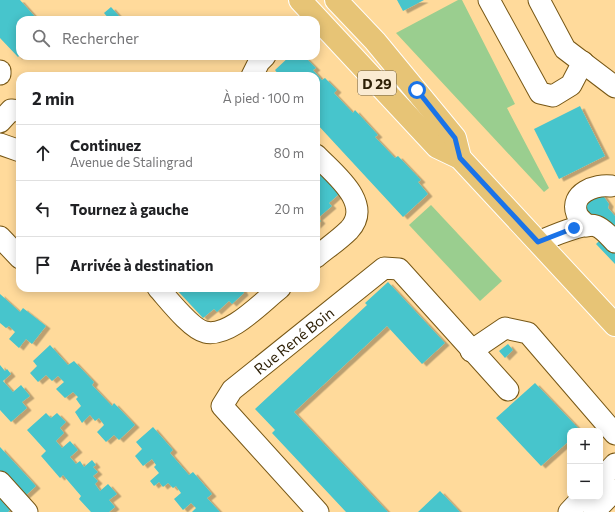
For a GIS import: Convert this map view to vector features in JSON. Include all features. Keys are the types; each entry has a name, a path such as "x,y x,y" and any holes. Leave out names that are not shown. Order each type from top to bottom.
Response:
{"main road":[{"path":"304,11 321,10 342,6"},
{"name":"D 29","path":"342,6 384,52 455,138 460,158"},
{"name":"D 29","path":"320,27 437,147 460,158 614,322"}],"street":[{"path":"489,0 540,93 553,96 571,85 583,62"},
{"path":"539,0 565,49 615,87"},
{"path":"254,72 261,60"},
{"path":"0,122 12,110 16,110"},
{"path":"0,144 16,150"},
{"path":"320,159 351,192 356,205 357,216 350,229 320,254"},
{"path":"587,226 577,214 576,206 579,196 589,189 601,185 611,186"},
{"path":"538,242 574,228 587,226 594,226 602,230 615,242"},
{"path":"0,237 16,254"},
{"name":"Rue René Boin","path":"318,512 222,406 232,390 384,268 400,269 508,390"},
{"path":"162,292 195,327 205,332 218,331 236,325 275,292"},
{"path":"472,351 505,328 528,333 615,434"},
{"path":"603,477 615,464"},
{"path":"0,482 27,512"},
{"path":"594,512 615,490"},
{"path":"569,512 580,500"}],"green space":[{"path":"458,0 462,0 515,104 507,108 549,188 544,192 396,33"},
{"path":"431,205 502,281 480,301 409,225"}],"building":[{"path":"0,0 20,0 34,16 16,16 16,55 0,38"},
{"path":"397,0 424,0 403,11"},
{"path":"111,7 119,16 107,16 104,13"},
{"path":"286,60 308,60 316,68 313,70 315,72 276,72 275,70"},
{"path":"320,78 322,80 325,78 337,90 334,93 353,113 355,110 378,135 375,137 395,158 398,156 421,180 418,182 428,194 403,217 320,127"},
{"path":"580,106 605,156 559,179 534,129"},
{"path":"320,173 339,194 329,203 332,206 320,216"},
{"path":"602,194 609,204 608,208 615,216 615,264 596,244 607,233 583,211 583,201"},
{"path":"388,282 445,343 422,364 387,326 294,412 388,512 346,512 272,433 275,430 255,409 367,305 365,303"},
{"path":"179,292 244,292 232,304 229,301 217,312 214,309 203,318"},
{"path":"0,294 20,312 23,308 46,326 32,344 26,339 19,348 9,339 15,332 9,326 6,328 0,323"},
{"path":"508,344 513,350 505,358 499,351"},
{"path":"50,345 68,365 74,361 94,382 92,385 112,406 114,403 135,425 119,440 114,435 106,442 97,432 104,425 99,418 95,421 90,415 82,423 75,412 81,406 76,399 78,397 73,392 65,398 56,389 64,382 58,376 52,381 46,375 38,382 30,373 37,366 33,361"},
{"path":"0,365 5,371 7,369 11,374 3,381 13,392 21,385 30,396 22,402 27,408 11,422 0,410"},
{"path":"535,383 578,428 567,428 567,443 541,466 496,418"},
{"path":"46,413 51,418 57,413 66,422 60,428 64,433 56,441 62,448 70,441 78,450 70,457 76,464 80,461 84,467 92,460 96,465 93,467 98,472 93,476 98,481 95,484 100,491 108,484 117,494 109,500 115,507 109,512 91,512 79,499 81,496 63,475 60,478 41,456 46,451 27,430"},
{"path":"153,427 173,450 170,453 189,475 193,472 212,494 207,498 220,512 192,512 196,508 191,503 183,510 174,499 181,493 176,486 173,488 168,483 163,487 159,482 154,486 150,481 159,473 154,467 156,465 152,459 143,466 135,456 142,449 136,442"},
{"path":"0,447 36,486 24,497 0,471"},
{"path":"0,490 14,506 8,512 0,512"},
{"path":"440,491 460,512 418,512"}],"route":[{"path":"417,90 455,138 460,158 538,242 574,228"}]}
